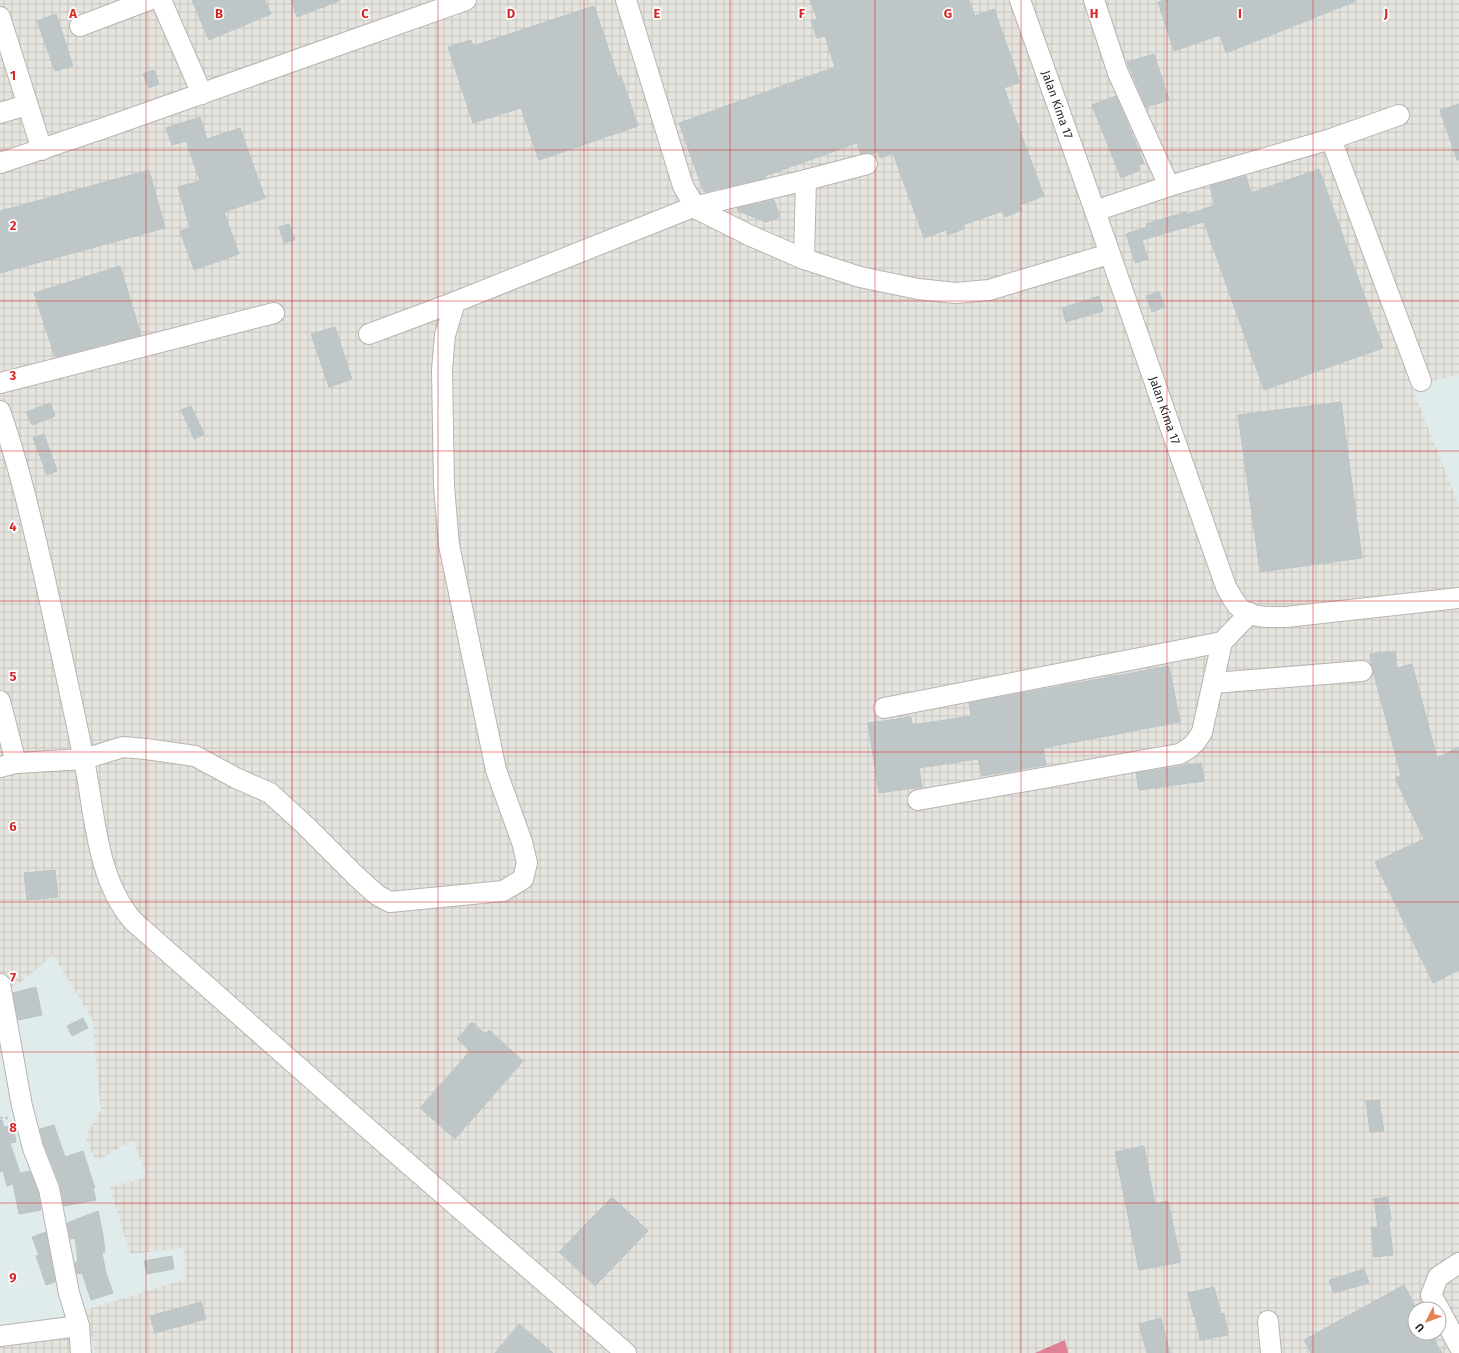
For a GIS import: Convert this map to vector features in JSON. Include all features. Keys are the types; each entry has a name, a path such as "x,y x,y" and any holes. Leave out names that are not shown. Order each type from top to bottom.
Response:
{"street":[{"path":"80,26 149,0"},
{"path":"161,0 202,94"},
{"path":"0,164 466,0"},
{"path":"626,0 683,186 693,207 751,236 804,259 860,277 918,289 956,293 989,290 1109,254"},
{"name":"Jalan Kima 17","path":"1020,0 1226,587 1239,607 1262,617 1286,617 1459,598"},
{"path":"1094,0 1118,74 1169,186"},
{"path":"0,17 4,42 28,105 42,150"},
{"path":"0,113 28,105"},
{"path":"1095,211 1169,186 1331,139 1399,115"},
{"path":"1331,139 1421,381"},
{"path":"369,334 456,302 693,207 867,164"},
{"path":"804,259 806,180"},
{"path":"0,702 8,765 84,758 123,747 195,756 270,794 306,826 357,878 377,895 390,902 503,891 523,879 526,863 522,842 496,770 449,545 444,486 442,370 446,335 456,302"},
{"path":"0,383 274,313"},
{"path":"0,411 26,499 84,758 101,854 116,898 133,921 374,1134 626,1353"},
{"path":"918,800 1180,754 1197,742 1202,732 1222,642 1250,613"},
{"path":"884,708 1222,642"},
{"path":"1213,683 1362,671"},
{"path":"0,984 22,1106 33,1148 50,1189 69,1293 79,1326 81,1353"},
{"path":"1436,1301 1438,1277 1459,1262"},
{"path":"1268,1321 1272,1353"},
{"path":"1447,1324 1459,1346"},
{"path":"0,1336 79,1326"}],"shaded area":[{"path":"0,0 1459,0 1459,375 1411,385 1459,506 1459,1353 95,1353 86,1310 186,1279 184,1248 130,1254 110,1187 148,1177 133,1140 96,1161 85,1137 101,1110 92,1018 53,955 16,986 0,985"},
{"path":"70,1330 77,1353 0,1353 0,1338"}],"water":[{"path":"1065,1340 1068,1353 1035,1353"}],"building":[{"path":"192,0 265,0 271,14 209,40"},
{"path":"291,0 339,0 339,1 297,17"},
{"path":"810,0 969,0 975,16 994,9 1020,82 1004,88 1044,196 1020,205 1022,210 1005,217 1002,211 963,225 964,229 947,235 946,230 924,238 893,153 880,158 878,152 872,154 861,154 857,143 765,176 766,178 704,192 679,123 835,67 825,36 817,38 811,21 817,19"},
{"path":"1165,0 1356,1 1226,53 1220,35 1174,51 1158,2"},
{"path":"594,6 618,77 621,76 638,126 539,160 521,108 473,123 448,47 471,40 473,46"},
{"path":"56,14 73,66 55,71 37,21"},
{"path":"1154,54 1169,100 1146,107 1127,62"},
{"path":"154,70 159,84 149,88 143,74"},
{"path":"1116,96 1144,163 1138,165 1140,170 1121,178 1092,105"},
{"path":"1459,104 1459,160 1457,160 1440,110"},
{"path":"200,117 207,139 240,128 265,198 224,212 239,254 194,270 180,231 190,228 178,187 200,181 186,141 172,145 166,128"},
{"path":"1319,169 1383,348 1264,390 1204,222 1142,240 1148,259 1135,263 1126,234 1147,227 1146,224 1186,212 1187,215 1215,205 1210,186 1246,176 1251,193"},
{"path":"149,170 165,228 0,273 0,211"},
{"path":"774,200 780,217 766,222 738,211 737,208"},
{"path":"289,224 295,240 284,243 279,227"},
{"path":"120,266 141,335 55,357 34,293"},
{"path":"1159,292 1165,307 1152,312 1146,296"},
{"path":"1099,296 1103,311 1066,322 1062,308"},
{"path":"335,327 352,379 329,387 311,334"},
{"path":"1341,402 1362,558 1260,572 1238,415"},
{"path":"50,403 55,416 32,425 26,412"},
{"path":"191,406 204,434 194,439 181,410"},
{"path":"44,434 57,471 47,475 33,438"},
{"path":"1395,651 1397,668 1412,664 1437,758 1459,747 1459,970 1433,983 1375,862 1424,839 1395,778 1401,775 1371,664 1370,654"},
{"path":"1169,666 1180,722 1043,748 1046,765 982,776 978,759 919,768 922,787 879,793 868,723 911,717 912,725 971,716 969,703"},
{"path":"1201,763 1204,781 1139,790 1136,773"},
{"path":"55,870 58,897 27,900 24,873"},
{"path":"36,987 42,1015 18,1020 13,993"},
{"path":"83,1018 88,1028 72,1036 67,1026"},
{"path":"472,1022 485,1034 489,1030 523,1061 455,1139 420,1108 470,1051 457,1039"},
{"path":"1379,1100 1384,1131 1370,1132 1366,1101"},
{"path":"0,1120 2,1120 4,1127 13,1125 16,1142 10,1143 20,1173 30,1171 38,1192 41,1210 19,1214 13,1184 7,1186 3,1171 0,1172"},
{"path":"54,1125 65,1157 83,1151 95,1188 93,1188 96,1200 64,1206 60,1185 44,1144 40,1129"},
{"path":"1144,1146 1155,1204 1168,1201 1181,1262 1139,1270 1115,1152"},
{"path":"612,1197 648,1231 595,1286 559,1252"},
{"path":"1388,1197 1393,1255 1374,1257 1371,1227 1378,1227 1374,1199"},
{"path":"98,1211 105,1252 102,1253 106,1273 113,1293 91,1300 82,1273 77,1274 75,1262 78,1262 75,1238 70,1239 67,1223"},
{"path":"46,1232 55,1282 46,1285 36,1256 39,1255 32,1237"},
{"path":"172,1256 174,1269 147,1274 144,1261"},
{"path":"1364,1269 1369,1283 1334,1293 1329,1280"},
{"path":"1404,1285 1412,1301 1407,1301 1407,1341 1435,1341 1442,1353 1311,1353 1304,1340"},
{"path":"1214,1287 1221,1314 1224,1313 1228,1335 1200,1340 1188,1293"},
{"path":"201,1302 206,1319 155,1333 150,1316"},
{"path":"1161,1318 1170,1353 1147,1353 1139,1324"},
{"path":"519,1324 553,1353 495,1353"}]}
